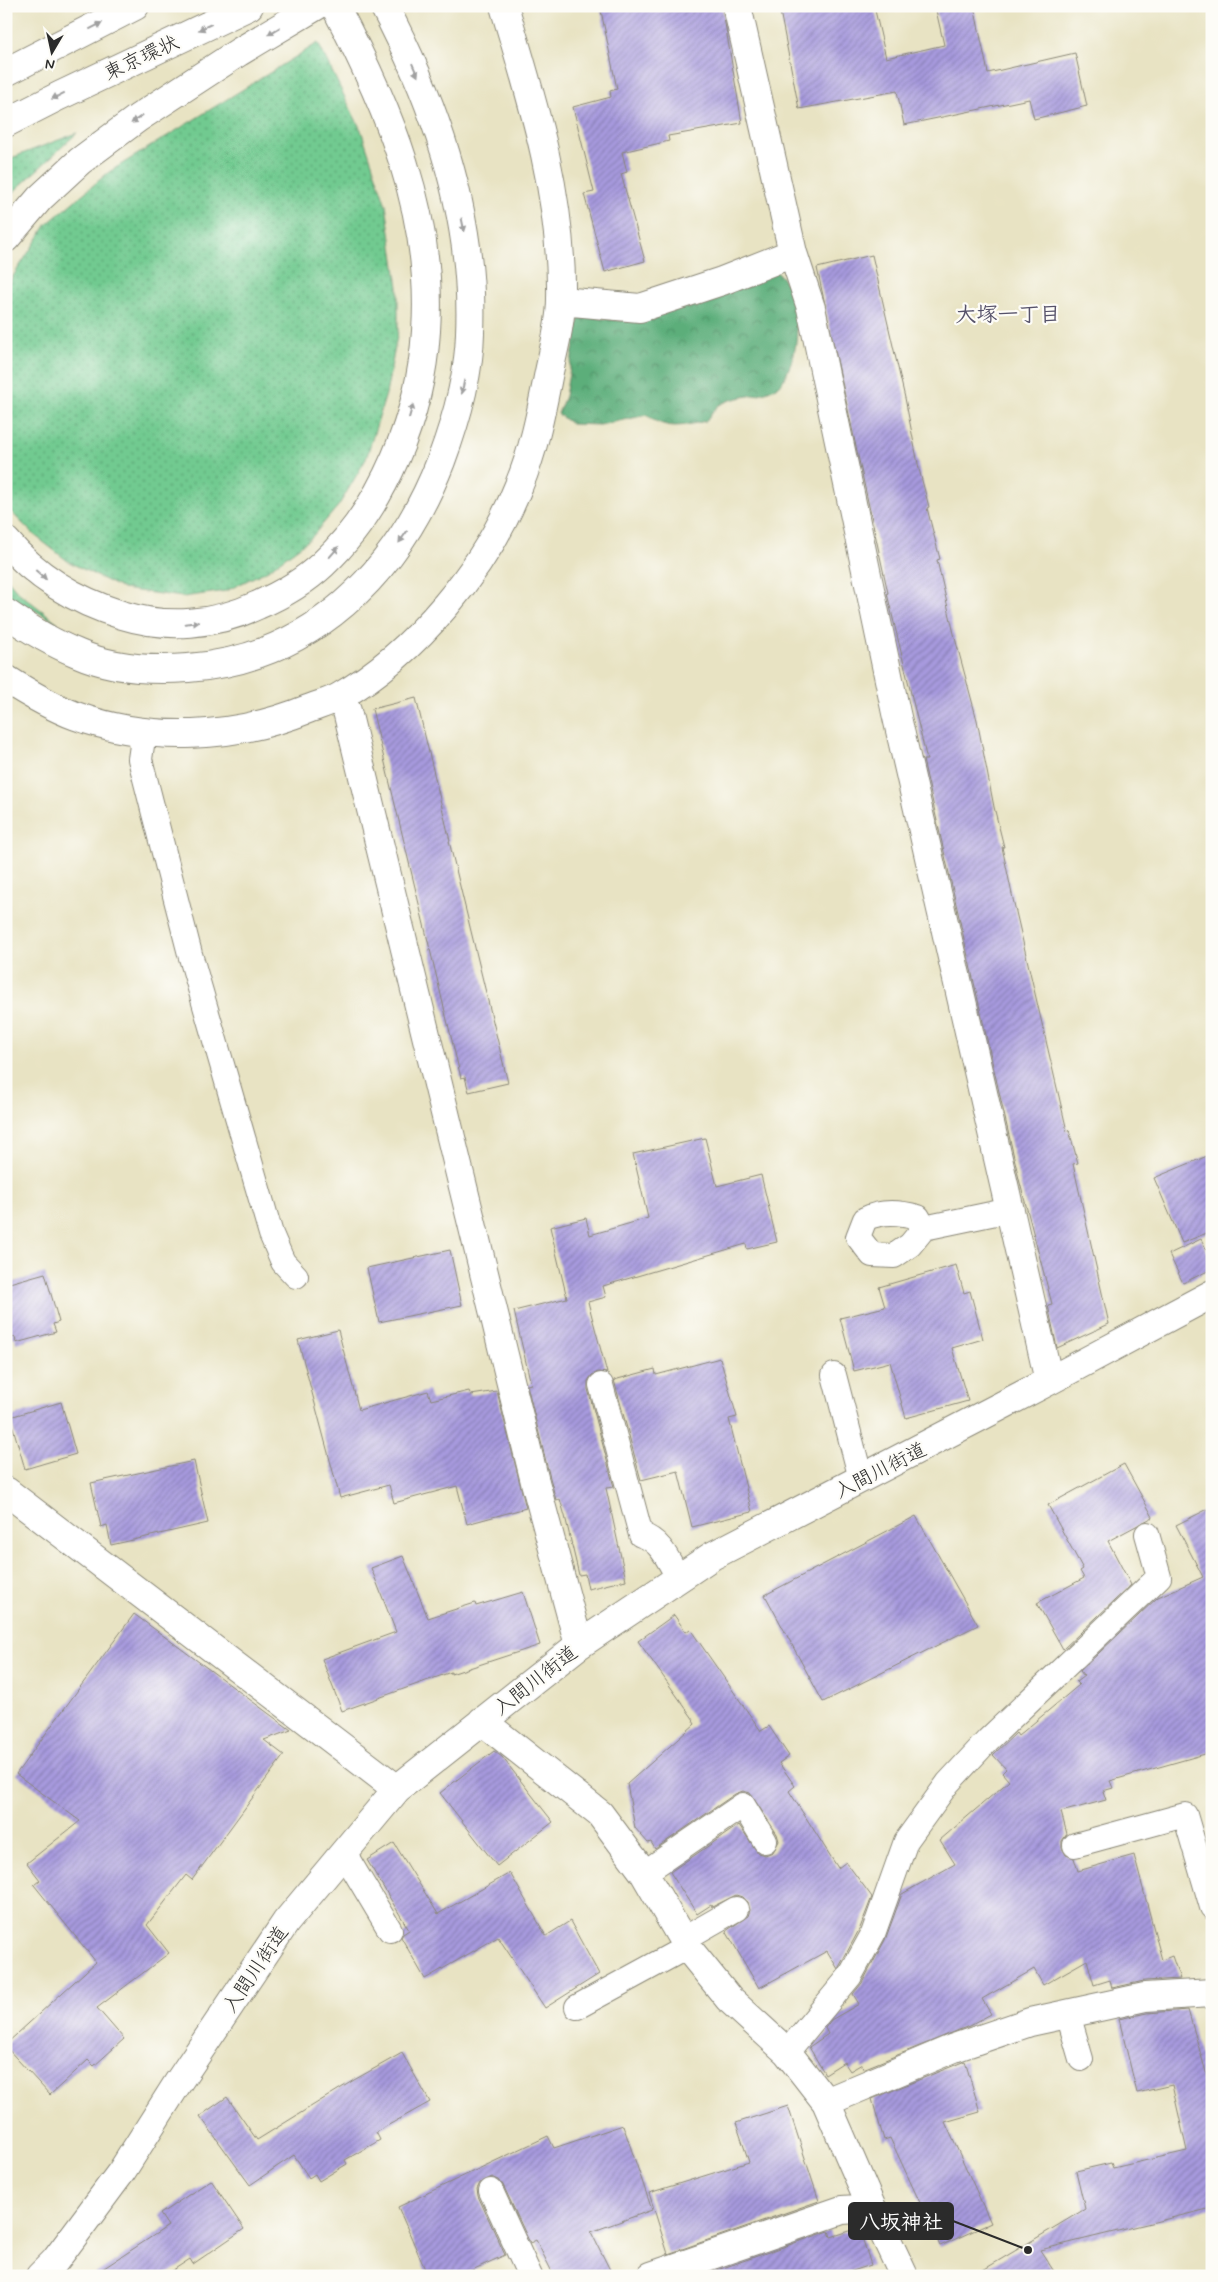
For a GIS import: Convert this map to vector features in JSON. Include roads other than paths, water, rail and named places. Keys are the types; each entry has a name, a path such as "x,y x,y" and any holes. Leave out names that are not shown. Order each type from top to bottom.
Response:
{"main road":[{"path":"6,72 135,6"},
{"name":"東京環状","path":"6,123 249,6"},
{"path":"6,238 40,198 80,160 146,112 239,52 316,6"},
{"path":"6,541 16,553 52,584 93,606 140,620 189,624 237,615 283,594 323,565 355,526 381,486 404,436 419,383 426,332 428,276 418,216 402,156 382,102 335,6"},
{"path":"6,679 32,695 74,716 117,728 144,732 197,735 244,728 288,717 338,697 412,644 477,564 500,526 519,486 538,432 562,301 559,246 551,183 538,120 504,6"},
{"path":"737,6 793,253 811,308 896,713 1050,1381"},
{"path":"6,613 30,630 79,654 126,667 172,670 217,666 258,654 302,635 341,608 378,571 406,533 431,486 450,439 464,386 470,334 470,283 465,234 440,132 389,16"},
{"path":"562,301 640,308 722,281 793,253"},
{"path":"338,697 347,711 535,1482 579,1645"},
{"name":"入間川街道","path":"40,2276 55,2261 122,2171 179,2080 286,1922 397,1789 579,1645 712,1556 1050,1381 1212,1294"},
{"path":"6,1491 397,1789"},
{"path":"482,1721 600,1814 644,1873 684,1944 729,1999 787,2052 826,2102 904,2276"},
{"path":"826,2102 954,2048 1030,2022 1145,1997 1212,1994"},
{"path":"651,2276 842,2210 872,2208"}],"lane":[{"path":"144,732 140,758 190,954 271,1234 283,1262 296,1276"},
{"path":"924,1228 1010,1210"},
{"path":"834,1375 861,1479"},
{"path":"601,1386 641,1535 649,1537 660,1547 679,1578"},
{"path":"787,2052 850,1976 873,1934 906,1841 948,1783 988,1740 1159,1576 1147,1534"},
{"path":"644,1873 744,1805 765,1841"},
{"path":"1075,1845 1185,1816 1212,1907"},
{"path":"344,1852 390,1930"},
{"path":"577,2008 684,1944 736,1909"},
{"path":"1068,2014 1081,2058"},
{"path":"491,2191 530,2276"}],"place":[{"name":"八坂神社","path":"1028,2250"}],"district":[{"name":"大塚一丁目","path":"1008,314"}]}
